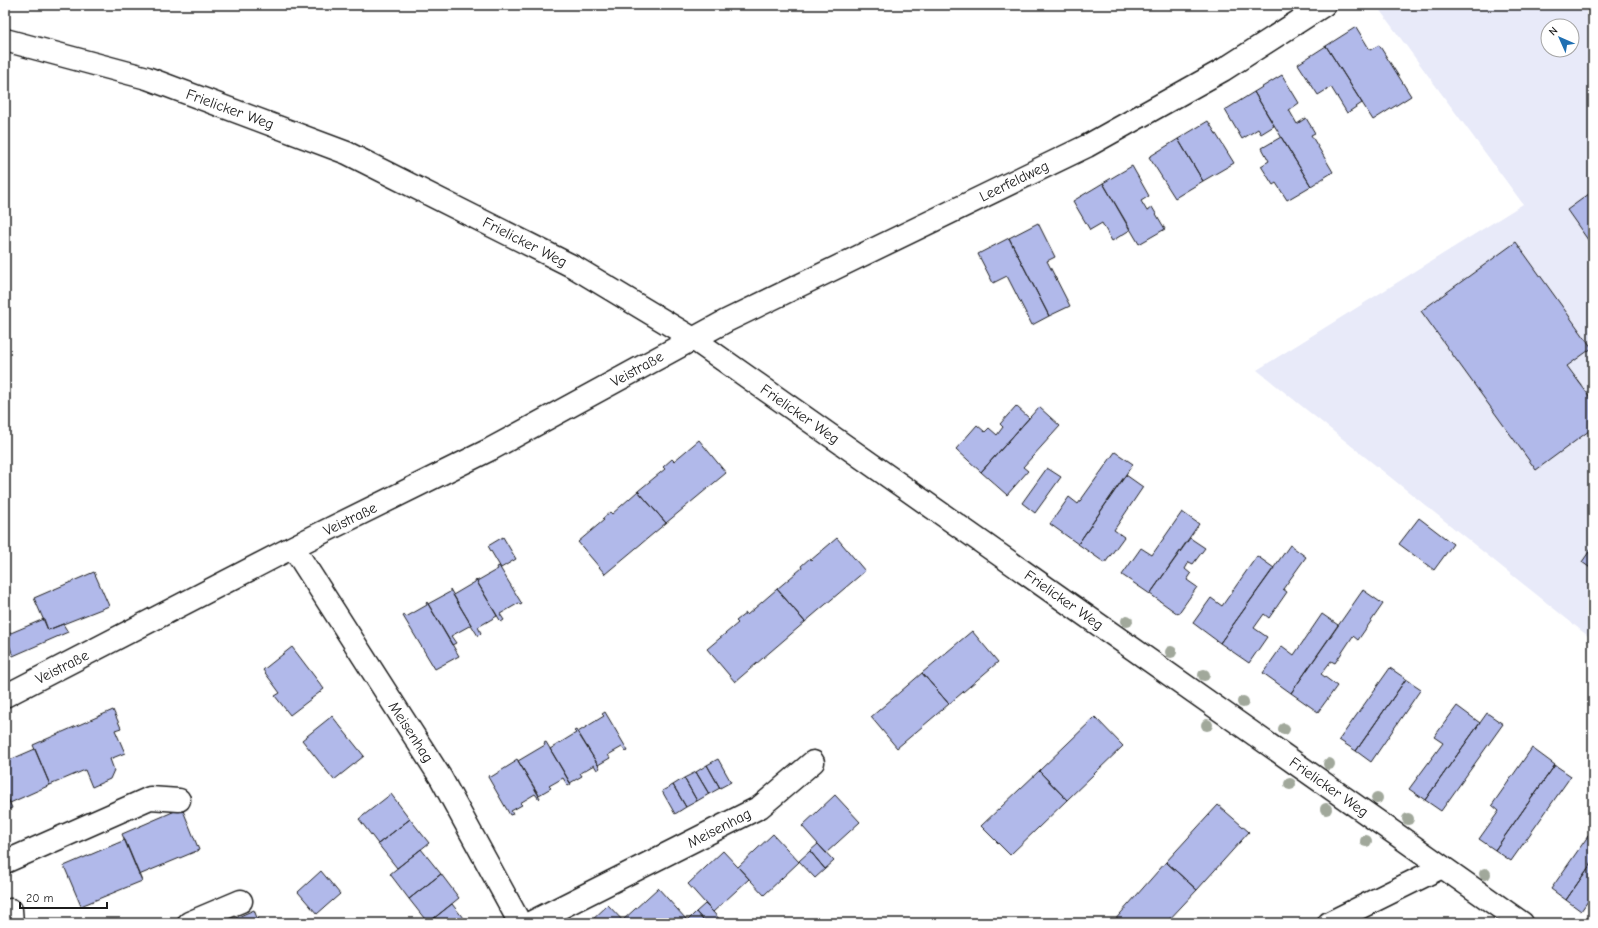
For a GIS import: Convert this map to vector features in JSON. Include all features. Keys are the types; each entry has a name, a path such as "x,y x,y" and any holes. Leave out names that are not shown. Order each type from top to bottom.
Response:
{"street":[{"name":"Leerfeldweg","path":"692,338 1087,146 1223,70 1324,5"},
{"name":"Frielicker Weg","path":"5,40 146,78 347,153 574,267 692,338 1522,923"},
{"name":"Veistraße","path":"5,696 292,547 491,449 692,338"},
{"name":"Meisenhag","path":"292,547 440,778 520,923"},
{"name":"Meisenhag","path":"530,923 760,807 813,762"},
{"path":"5,862 150,798 179,800"},
{"path":"1329,923 1442,868"},
{"path":"189,923 241,900"}],"shaded area":[{"path":"1376,5 1593,5 1593,640 1257,370 1523,204"}],"building":[{"path":"1356,27 1370,50 1379,45 1411,96 1373,120 1326,46"},
{"path":"1326,46 1362,103 1347,113 1331,87 1318,95 1298,64"},
{"path":"1282,75 1299,103 1289,110 1297,124 1306,118 1315,133 1311,135 1333,172 1311,186 1254,92"},
{"path":"1254,92 1274,126 1261,134 1258,129 1242,139 1225,110"},
{"path":"1208,121 1234,163 1203,181 1178,139"},
{"path":"1281,137 1311,186 1287,200 1276,183 1273,185 1261,166 1269,161 1262,148"},
{"path":"1178,139 1203,181 1175,198 1149,157"},
{"path":"1132,166 1149,196 1141,201 1147,211 1152,207 1165,229 1139,244 1103,183"},
{"path":"1103,183 1130,230 1112,241 1102,223 1090,230 1073,201"},
{"path":"1593,191 1593,247 1567,210"},
{"path":"1038,223 1055,257 1047,261 1070,306 1049,316 1009,238"},
{"path":"1009,238 1049,316 1032,325 1007,276 993,283 978,254"},
{"path":"1516,242 1592,348 1567,366 1593,401 1593,428 1536,470 1421,311"},
{"path":"1016,406 1029,418 981,472 956,449 977,425 985,432 989,428 997,435 1003,427 1000,424"},
{"path":"1039,407 1060,426 1023,467 1028,471 1007,495 981,472"},
{"path":"699,440 726,473 666,523 638,491 665,469 663,467 672,459 674,461"},
{"path":"1115,452 1133,464 1078,544 1050,524 1069,497 1078,504"},
{"path":"1047,468 1061,477 1035,513 1022,503"},
{"path":"1126,475 1143,487 1114,530 1124,537 1105,563 1078,544"},
{"path":"638,491 666,523 605,574 578,542 604,520 602,519 610,512 612,514"},
{"path":"1182,512 1199,524 1150,594 1122,575 1141,548 1152,555"},
{"path":"1419,518 1453,544 1434,570 1399,544"},
{"path":"503,537 516,559 501,568 488,546"},
{"path":"837,538 865,571 805,622 777,589 802,568 801,566 810,558 811,560"},
{"path":"1190,538 1205,548 1193,564 1189,562 1185,569 1191,574 1187,580 1197,587 1178,614 1150,594"},
{"path":"1290,545 1306,557 1283,589 1287,592 1269,618 1264,614 1254,628 1267,637 1249,663 1220,643"},
{"path":"1593,546 1593,570 1582,562"},
{"path":"1257,556 1274,568 1220,643 1193,623 1211,598 1222,606"},
{"path":"499,566 522,604 520,605 519,603 500,614 504,620 501,622 476,580 477,581 498,569 497,567"},
{"path":"94,572 109,606 48,630 34,598"},
{"path":"476,580 497,616 478,627 481,633 478,636 453,595"},
{"path":"450,589 471,625 451,636 456,643 452,645 428,604 450,592"},
{"path":"777,589 805,622 735,682 707,649 738,623 736,621 746,613 747,615"},
{"path":"1363,590 1383,604 1358,640 1353,636 1335,663 1331,661 1321,674 1337,686 1318,712 1291,693"},
{"path":"427,602 459,656 435,669 403,616 405,615 406,617 427,605"},
{"path":"1322,614 1338,625 1291,693 1263,673 1282,646 1294,655"},
{"path":"44,619 48,630 63,624 68,632 13,656 6,635"},
{"path":"972,631 998,662 949,704 922,673"},
{"path":"292,647 324,689 290,715 275,696 280,693 263,670"},
{"path":"1390,668 1406,679 1356,751 1339,740"},
{"path":"922,673 949,704 897,748 871,717"},
{"path":"1406,679 1421,689 1371,762 1356,751"},
{"path":"1457,706 1480,723 1425,800 1409,789 1443,743 1434,737"},
{"path":"113,710 121,728 115,730 125,753 110,759 114,770 110,779 92,787 85,770 50,785 33,745"},
{"path":"605,712 628,751 626,752 622,747 608,755 610,758 598,765 578,732 604,716 602,714"},
{"path":"1487,713 1503,724 1441,811 1425,800"},
{"path":"332,716 364,756 334,780 302,740"},
{"path":"1095,717 1123,746 1067,800 1039,771"},
{"path":"576,730 600,768 597,770 594,765 580,773 582,776 570,783 550,749 576,733 574,731"},
{"path":"546,742 571,784 568,786 563,778 549,786 551,788 539,795 518,761 545,745 544,743"},
{"path":"1532,748 1555,765 1495,850 1479,839 1499,811 1492,805"},
{"path":"35,749 50,785 10,803 5,792 5,762"},
{"path":"517,759 540,798 539,799 535,794 520,803 522,805 511,811 513,814 510,815 488,777 489,775 491,777 515,762 514,761"},
{"path":"718,759 731,782 720,788 707,765"},
{"path":"707,765 720,788 709,794 696,772"},
{"path":"1555,765 1571,776 1511,861 1495,850"},
{"path":"1039,771 1067,800 1010,855 981,826"},
{"path":"696,772 709,794 697,801 684,778"},
{"path":"684,778 697,801 686,807 673,785"},
{"path":"673,785 686,807 675,814 662,791"},
{"path":"5,792 12,808 5,811"},
{"path":"391,794 410,819 378,844 359,819"},
{"path":"835,795 860,822 826,853 802,826"},
{"path":"1218,805 1249,832 1197,890 1166,862"},
{"path":"182,808 199,850 139,875 122,834"},
{"path":"410,819 429,843 397,868 378,844"},
{"path":"1593,829 1593,861 1566,900 1551,889"},
{"path":"773,834 799,862 764,895 738,867"},
{"path":"125,840 142,881 81,906 64,866"},
{"path":"818,844 834,861 825,869 810,851"},
{"path":"421,849 441,874 409,899 390,874"},
{"path":"723,851 749,879 713,912 688,884"},
{"path":"810,851 825,869 815,878 799,861"},
{"path":"1593,861 1593,894 1581,911 1566,900"},
{"path":"1166,862 1197,890 1166,923 1114,923 1113,922"},
{"path":"321,871 340,894 317,914 298,892"},
{"path":"441,874 459,898 428,923 409,899"},
{"path":"658,888 686,919 681,923 625,923 623,920"},
{"path":"452,904 467,923 428,923"},
{"path":"705,904 723,923 706,923 696,912"},
{"path":"608,905 625,923 589,923"},
{"path":"254,910 259,923 224,923"},
{"path":"696,912 706,923 686,922"}]}
